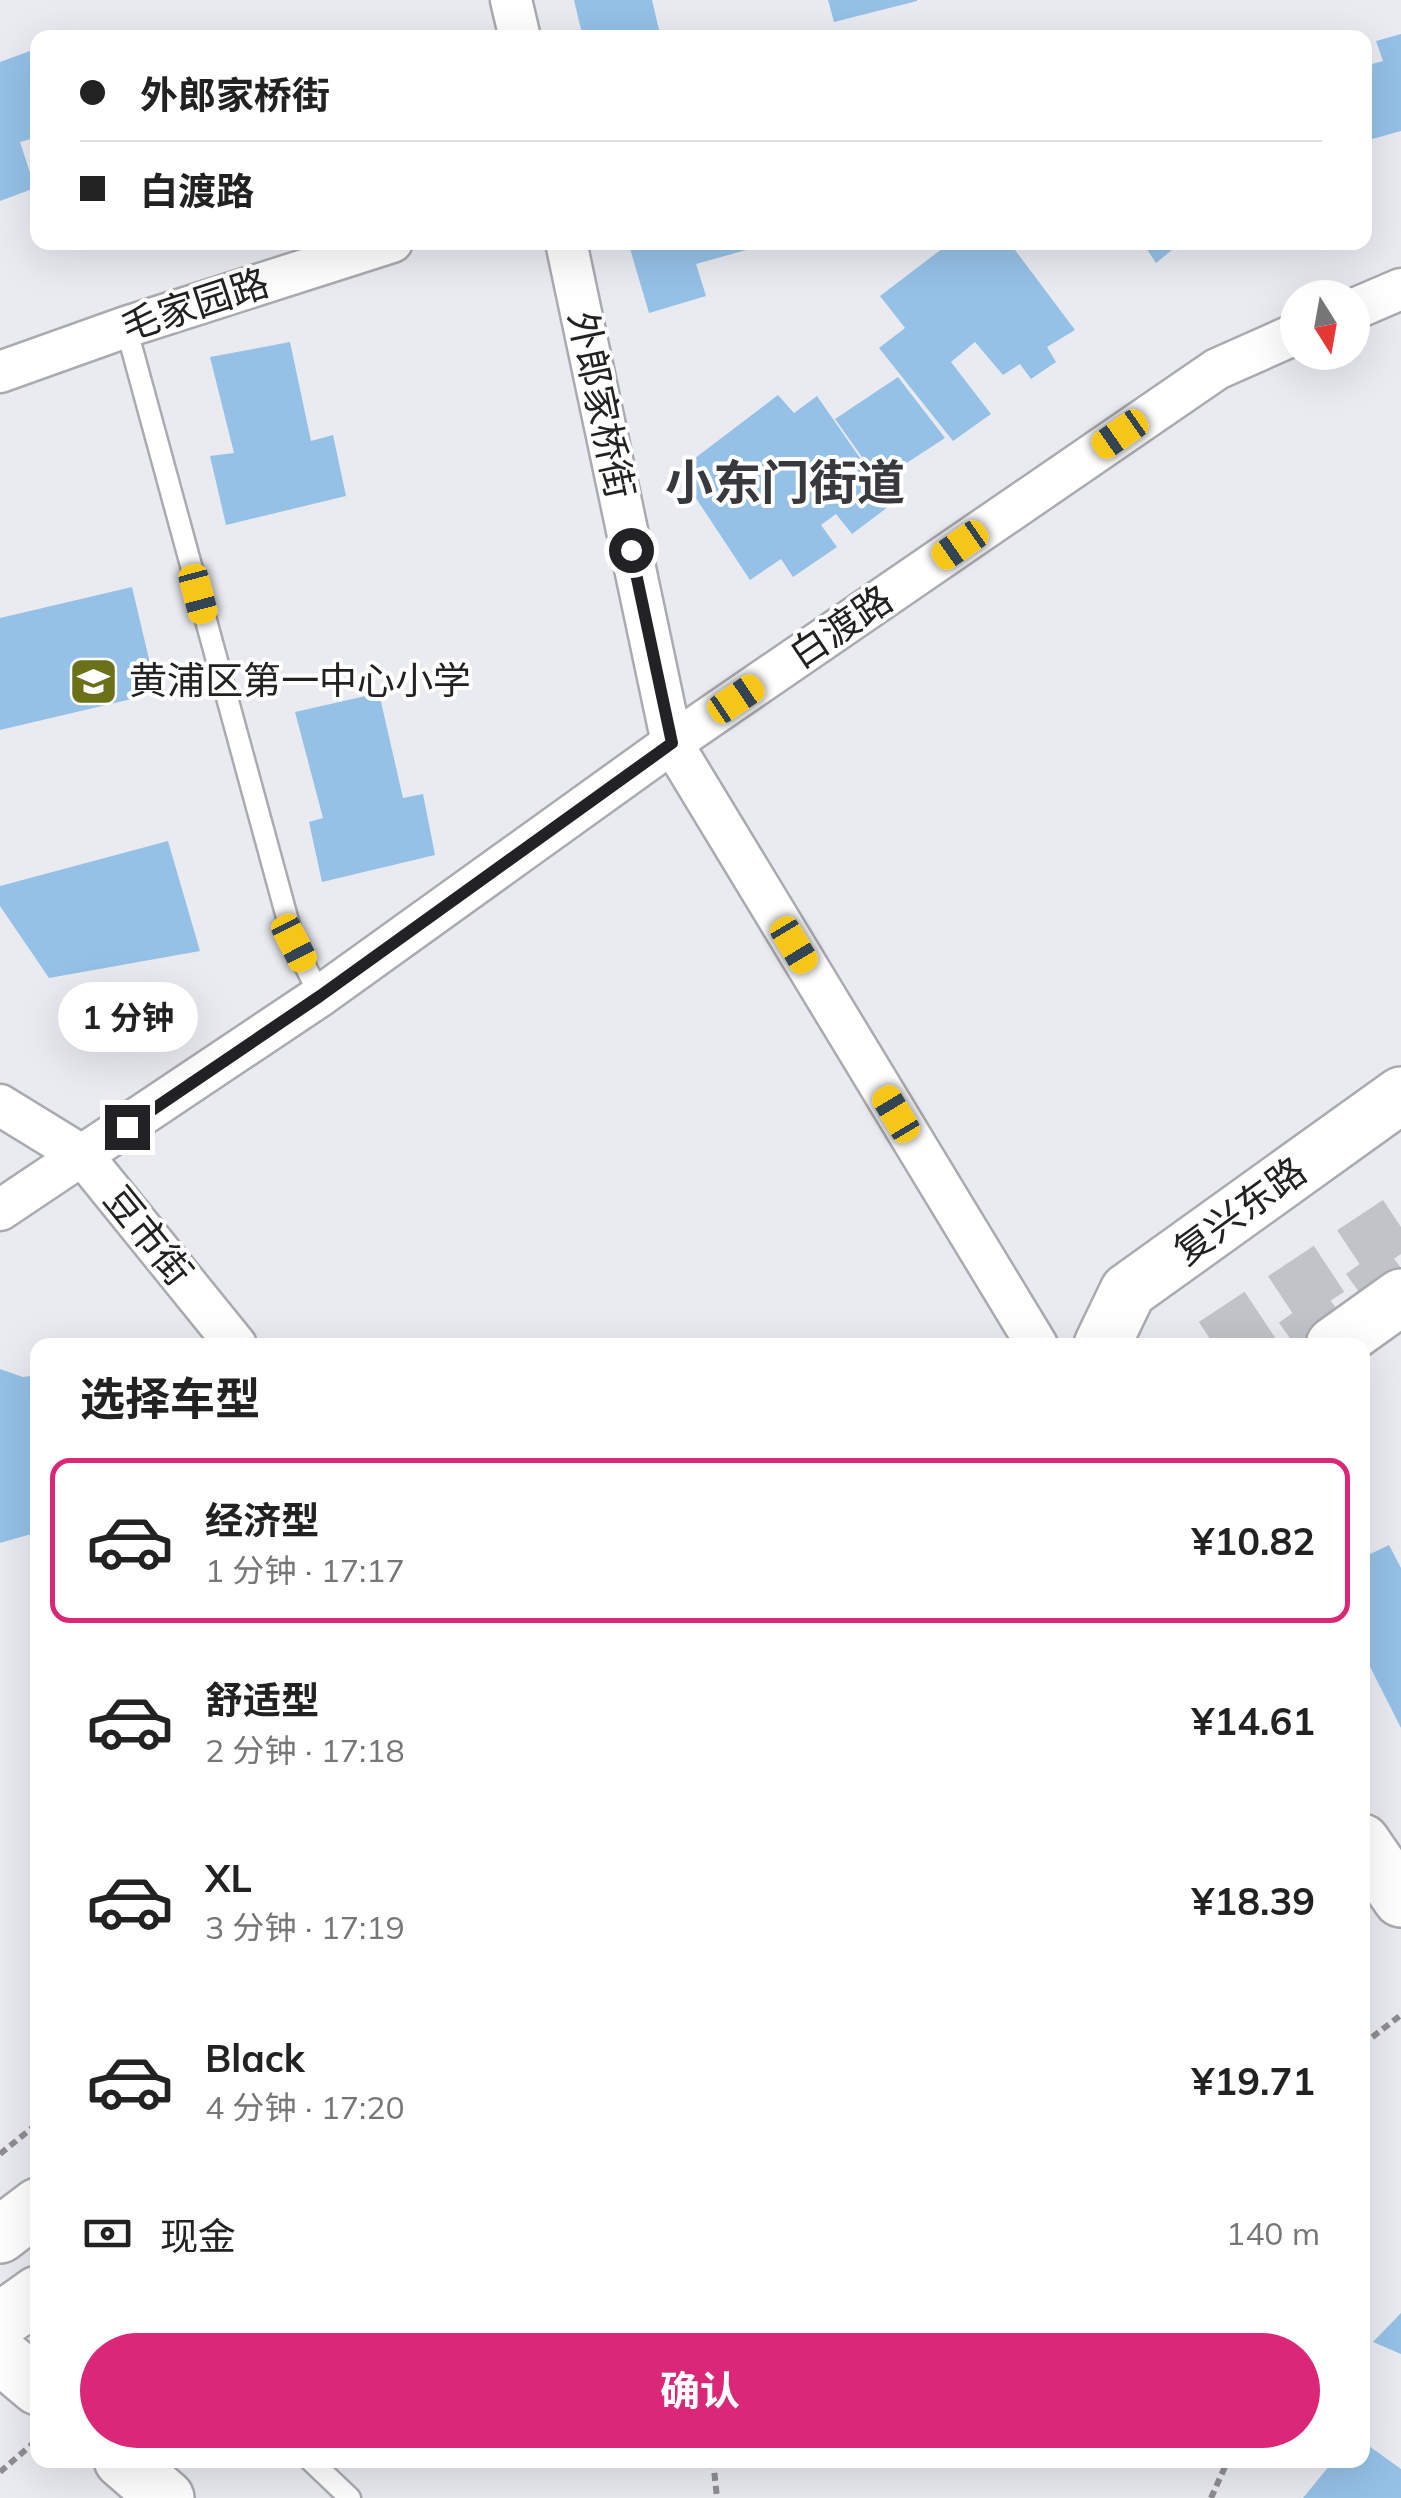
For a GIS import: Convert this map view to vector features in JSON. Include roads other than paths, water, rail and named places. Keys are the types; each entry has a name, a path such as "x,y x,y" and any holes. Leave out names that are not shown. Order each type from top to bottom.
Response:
{"main road":[{"name":"复兴东路","path":"1105,1338 1128,1291 1401,1095"},
{"path":"1344,1338 1401,1297"},
{"path":"1370,1854 1401,1899"},
{"path":"0,2235 30,2212"},
{"path":"0,2321 30,2300"},
{"path":"0,2355 30,2381"},
{"path":"131,2468 166,2498"}],"street":[{"path":"511,0 518,30"},
{"name":"毛家园路","path":"0,372 126,326 367,250"},
{"name":"外郎家桥街","path":"568,250 672,743 1033,1338"},
{"path":"1370,304 1399,295"},
{"name":"白渡路","path":"0,1210 320,996 672,743 1217,368 1280,342"},
{"name":"豆市街","path":"0,1104 83,1156 230,1338"}],"lane":[{"path":"126,326 294,943 320,996"},
{"path":"318,2468 350,2498"}],"tunnel":[{"path":"1225,1338 1401,1221"},
{"path":"1305,1338 1401,1268"}],"place":[{"name":"黄浦区第一中心小学","path":"94,681"}],"district":[{"name":"小东门街道","path":"785,483"}]}
